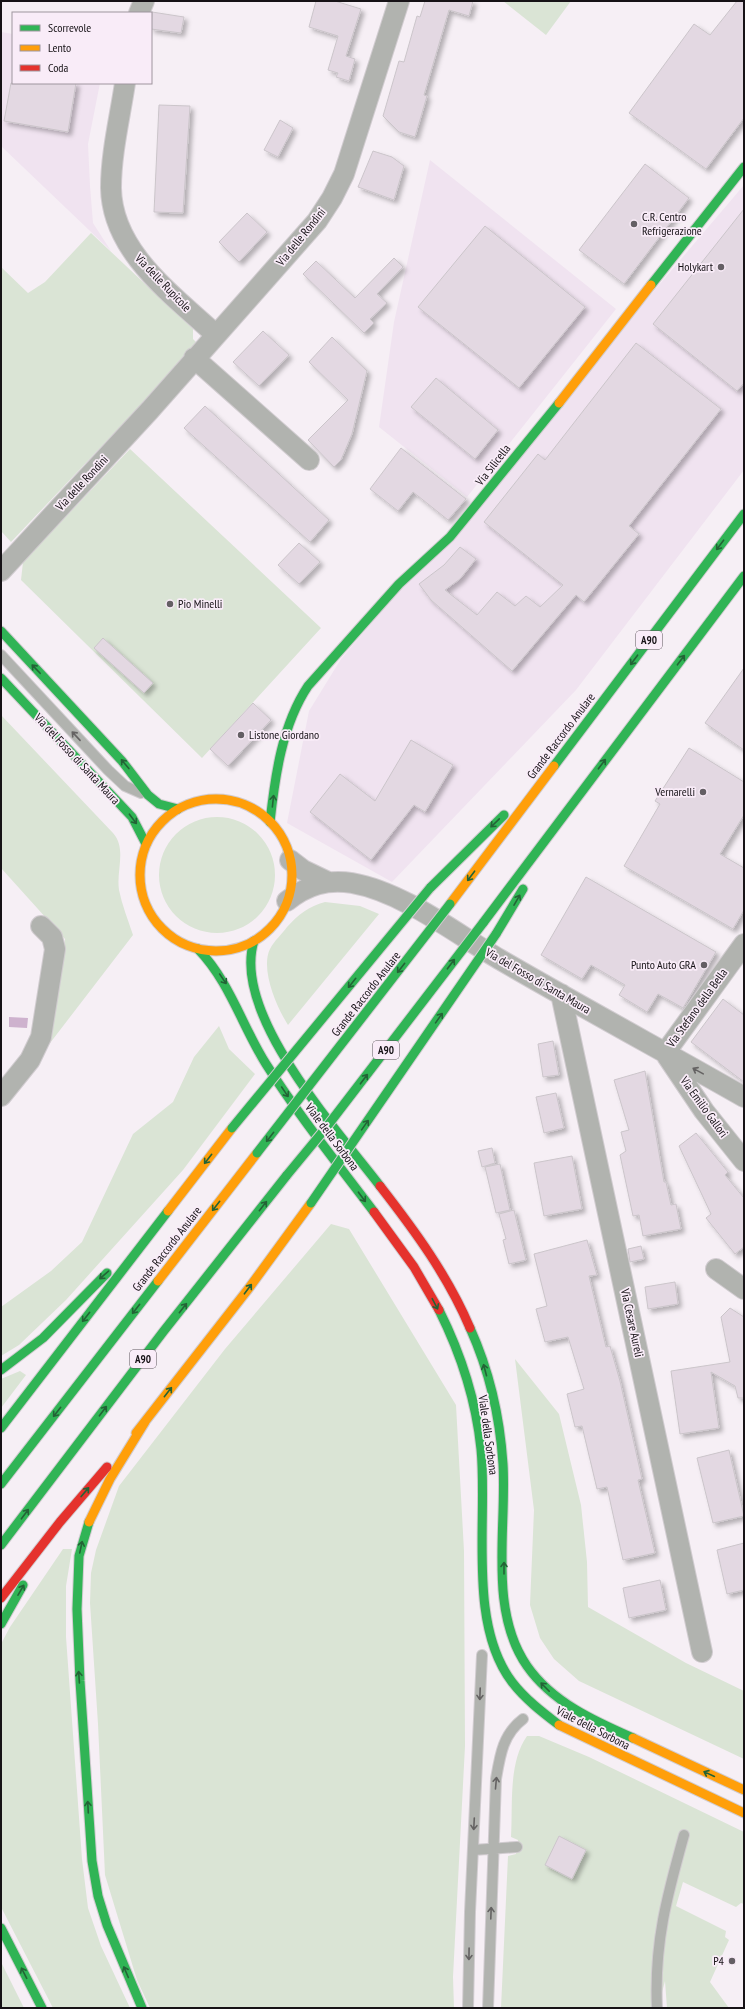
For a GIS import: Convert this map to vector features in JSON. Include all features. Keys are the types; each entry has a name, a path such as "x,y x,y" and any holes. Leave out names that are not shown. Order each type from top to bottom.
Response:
{"main road":[{"name":"Via Silicella","path":"270,822 275,780 293,713 312,680 403,580 450,537 496,482 744,168"},
{"name":"Grande Raccordo Anulare","path":"1,1484 450,904 744,514"},
{"name":"A90","path":"1,1545 163,1332 330,1123 483,923 744,576"},
{"name":"Via del Fosso di Santa Maura","path":"1,631 111,749 148,795 159,804 178,809"},
{"name":"Via del Fosso di Santa Maura","path":"1,678 132,817 146,844"},
{"path":"1,1428 232,1128 430,888 553,766"},
{"name":"Via Silicella","path":"264,792 275,780"},
{"path":"1,1598 60,1522 145,1422 249,1288 311,1203 496,934 579,795"},
{"path":"239,803 256,811 270,822 283,840 290,860 292,880 288,901 276,921 268,930 254,941 237,948 224,951 198,949 186,945 166,932 157,924 145,903 141,892 140,868 146,844 159,824 178,809 192,803 208,799 246,803 255,799"},
{"name":"Viale della Sorbona","path":"254,941 250,960 252,975 260,1008 274,1040 294,1072 427,1249 454,1293 476,1341 487,1377 498,1426 504,1492 504,1596 511,1632 522,1658 544,1686 575,1710 744,1790"},
{"name":"Viale della Sorbona","path":"198,949 207,958 226,984 250,1036 266,1064 304,1120 411,1264 434,1301 448,1331 467,1378 478,1429 483,1498 483,1577 485,1615 491,1643 503,1669 524,1697 548,1718 565,1729 744,1813"},
{"path":"1,1370 43,1338 98,1280 135,1253"},
{"path":"142,2008 124,1969 105,1919 98,1896 91,1860 77,1639 76,1580 80,1548 88,1524 102,1495 145,1422"},
{"path":"1,1624 60,1522"},
{"path":"1,1928 42,2008"}],"street":[{"path":"139,12 144,1"},
{"name":"Via delle Rondini","path":"1,572 150,410 215,334 303,238 332,198 349,160 399,1"},
{"name":"Via delle Rupicole","path":"125,84 112,160 111,190 116,215 128,245 139,260 215,334"},
{"path":"194,358 309,460"},
{"name":"Via del Fosso di Santa Maura","path":"290,860 304,870 326,881"},
{"name":"Via del Fosso di Santa Maura","path":"288,901 306,888 326,881 343,882 363,886 400,900 561,994 744,1097"},
{"path":"1,1096 32,1056 41,1037 44,1025 55,949 52,938 41,926"},
{"name":"Via Stefano della Bella","path":"664,1052 744,944"},
{"name":"Via Cesare Aureli","path":"561,994 702,1652"},
{"name":"Via Emilio Gallori","path":"664,1052 704,1110 744,1161"},
{"path":"704,1110 709,1097 720,1084"},
{"path":"716,1269 744,1289"}],"lane":[{"name":"Via del Fosso di Santa Maura","path":"1,656 108,770 125,786 148,795"},
{"path":"468,2008 473,1850 482,1655"},
{"path":"488,2008 493,1849 496,1791 500,1756 508,1734 523,1719"},
{"path":"657,2008 656,1969 659,1938 668,1895 684,1835"},
{"path":"473,1850 517,1847"}],"shaded area":[{"path":"1,32 12,34 12,84 100,84 88,144 90,186 93,223 111,251 1,146"},
{"path":"430,160 616,309 467,497 379,427 394,322"},
{"path":"744,185 744,470 576,690 392,882 287,823 309,711 341,659"},
{"path":"9,1017 28,1018 27,1028 9,1027"}],"green space":[{"path":"503,1 571,1 546,35"},
{"path":"91,233 193,329 193,339 196,342 135,411 11,542 1,531 1,267 28,293 45,282"},
{"name":"Pio Minelli","path":"130,449 321,628 202,758 21,580 23,562"},
{"path":"1,715 117,839 120,853 118,882 119,890 123,907 133,935 47,1047 65,939 1,868"},
{"path":"217,817 239,821 249,826 258,834 266,843 271,853 275,875 271,897 266,907 258,916 249,924 239,929 217,933 195,929 185,924 176,916 168,907 163,897 159,875 163,853 168,843 176,834 185,826 195,821"},
{"path":"325,902 360,906 379,914 288,1025 279,1009 271,988 268,977 267,957 274,943 295,919 309,909"},
{"path":"219,1026 229,1049 255,1074 183,1170 66,1300 19,1345 1,1356 1,1307 51,1271 82,1242 133,1134 173,1102 194,1057"},
{"path":"331,1224 349,1229 456,1405 464,1551 465,1746 453,1977 454,2008 150,2008 137,1980 105,1875 98,1724 90,1603 91,1573 96,1550 119,1486 225,1349"},
{"path":"515,1359 559,1414 581,1505 587,1562 588,1607 686,1663 744,1691 744,1759 579,1681 554,1659 540,1638 530,1605 534,1510"},
{"path":"20,1371 26,1375 1,1408 1,1379"},
{"path":"63,1549 72,1549 66,1586 66,1637 82,1859 88,1908 101,1946 130,2008 53,2008 1,1907 1,1644 10,1627"},
{"path":"527,1736 539,1736 589,1757 744,1832 744,1904 741,1903 736,1907 683,1882 676,1906 726,1931 725,1937 729,1940 710,1982 729,2008 667,2008 665,1981 658,2008 501,2008 508,1856 516,1854 518,1840 511,1837 514,1771 521,1747"},
{"path":"1,1962 24,2008 1,2008"}],"building":[{"path":"316,1 335,1 361,9 346,56 355,59 349,81 336,77 338,73 328,70 338,36 309,27"},
{"path":"425,1 473,1 469,16 449,10 424,95 427,96 415,137 399,132 383,116 399,61 404,62 417,16 420,17"},
{"path":"737,1 744,1 744,118 706,169 629,113 694,24 710,35"},
{"path":"152,12 184,17 181,33 152,29"},
{"path":"11,83 76,84 68,132 4,121"},
{"path":"159,105 190,106 183,213 154,212"},
{"path":"280,120 293,128 278,157 264,150"},
{"path":"373,151 392,157 404,166 394,200 358,187"},
{"name":"C.R. Centro Refrigerazione","path":"645,164 689,198 624,284 579,250"},
{"name":"Holykart","path":"744,209 744,383 737,391 653,324"},
{"path":"247,213 267,232 239,262 219,242"},
{"path":"485,226 585,307 519,388 418,307"},
{"path":"394,258 403,267 377,294 387,303 370,319 374,323 364,333 303,274 316,261 355,298"},
{"path":"263,331 289,355 259,386 233,362"},
{"path":"332,337 367,371 352,434 341,460 334,467 308,440 348,400 309,362"},
{"path":"636,343 721,409 629,526 639,534 584,602 576,595 512,671 431,600 419,584 444,565 460,547 476,559 460,579 445,590 477,615 497,592 515,606 526,596 540,607 563,585 484,522 538,454 545,460"},
{"path":"436,378 498,430 475,459 411,407"},
{"path":"205,406 329,520 310,542 184,428"},
{"path":"401,448 466,499 448,520 413,492 398,511 370,489"},
{"path":"299,543 320,562 299,584 278,565"},
{"path":"103,638 153,683 144,693 94,648"},
{"path":"744,668 744,750 705,723"},
{"name":"Listone Giordano","path":"253,703 271,720 228,766 210,749"},
{"path":"411,740 453,765 425,812 414,805 371,860 310,812 340,774 375,801"},
{"path":"689,748 744,782 744,815 720,854 744,868 744,910 733,929 624,866 660,804 655,801"},
{"path":"586,877 716,952 683,1008 658,994 647,1012 619,995 625,985 591,965 582,979 541,955"},
{"path":"723,999 744,1015 744,1082 691,1042"},
{"path":"553,1041 559,1075 543,1077 538,1044"},
{"path":"645,1071 664,1182 666,1182 671,1205 676,1204 681,1229 643,1236 639,1215 633,1216 620,1155 626,1151 621,1132 629,1130 614,1080"},
{"path":"556,1093 564,1128 544,1133 536,1097"},
{"path":"696,1133 728,1172 725,1175 744,1198 744,1247 735,1254 706,1218 711,1214 679,1146"},
{"path":"492,1148 495,1163 482,1167 478,1151"},
{"path":"572,1156 582,1209 544,1216 534,1163"},
{"path":"500,1164 510,1210 496,1213 485,1167"},
{"path":"514,1210 526,1260 509,1264 503,1240 506,1239 499,1214"},
{"path":"587,1240 597,1275 589,1276 606,1347 610,1346 620,1381 642,1479 638,1480 655,1553 623,1560 607,1487 597,1489 582,1426 575,1427 567,1394 584,1389 568,1337 545,1342 536,1309 547,1306 534,1254"},
{"path":"641,1246 644,1259 630,1262 628,1249"},
{"path":"675,1282 678,1304 648,1309 645,1287"},
{"path":"730,1308 744,1317 744,1398 738,1398 735,1386 711,1372 719,1428 680,1434 671,1371 730,1362 721,1317"},
{"path":"729,1450 744,1516 713,1523 697,1458"},
{"path":"744,1543 744,1590 727,1594 717,1550"},
{"path":"660,1580 666,1610 629,1618 623,1588"},
{"path":"559,1836 586,1850 572,1879 545,1865"}],"traffic: fast":[{"path":"651,285 744,167"},
{"path":"270,822 274,787 281,751 292,717 308,686 399,584 450,537 559,403"},
{"path":"554,766 744,514"},
{"path":"483,923 744,576"},
{"path":"1,631 122,761 148,795 159,804 178,809"},
{"path":"1,678 132,817 146,844"},
{"path":"430,888 504,815"},
{"path":"232,1128 430,888"},
{"path":"496,934 523,889"},
{"path":"257,1153 450,904"},
{"path":"287,1175 325,1129 483,923"},
{"path":"311,1203 496,934"},
{"path":"254,941 251,970 258,1002 273,1036 293,1070 316,1104 380,1186"},
{"path":"198,949 219,976 266,1064 318,1139 374,1212"},
{"path":"1,1545 163,1332 287,1175"},
{"path":"1,1428 168,1211"},
{"path":"1,1370 43,1338 107,1273"},
{"path":"1,1484 158,1281"},
{"path":"439,1310 461,1360 479,1431 482,1477 482,1570 484,1601 489,1631 498,1658 512,1682 528,1700 559,1725"},
{"path":"470,1328 488,1377 502,1447 504,1489 502,1541 503,1594 507,1620 515,1644 527,1666 537,1679 561,1700 604,1725 633,1738"},
{"path":"89,1522 79,1556 77,1609 80,1681 92,1861 98,1896 107,1925 142,2008"},
{"path":"1,1624 23,1585"},
{"path":"1,1928 42,2008"}],"traffic: slow":[{"path":"559,403 651,285"},
{"path":"450,904 554,766"},
{"path":"209,799 223,799 238,802 252,808 270,821 283,839 289,853 292,875 289,897 283,911 270,929 252,942 238,948 223,951 209,951 194,948 180,942 168,934 157,923 149,911 143,897 140,882 140,868 143,853 149,839 157,827 168,816 180,808 194,802 209,799"},
{"path":"168,1211 232,1128"},
{"path":"158,1281 257,1153"},
{"path":"136,1433 249,1288 311,1203"},
{"path":"89,1522 110,1479 145,1422"},
{"path":"559,1725 744,1813"},
{"path":"633,1738 744,1790"}],"traffic: jam":[{"path":"380,1186 430,1254 452,1290 470,1328"},
{"path":"374,1212 414,1267 439,1310"},
{"path":"1,1598 60,1522 107,1467"}],"place":[{"name":"C.R. Centro Refrigerazione","path":"634,224"},
{"name":"Holykart","path":"721,267"},
{"name":"Pio Minelli","path":"170,604"},
{"name":"Listone Giordano","path":"241,735"},
{"name":"Vernarelli","path":"703,792"},
{"name":"Punto Auto GRA","path":"704,965"},
{"name":"P4","path":"732,1961"}]}
